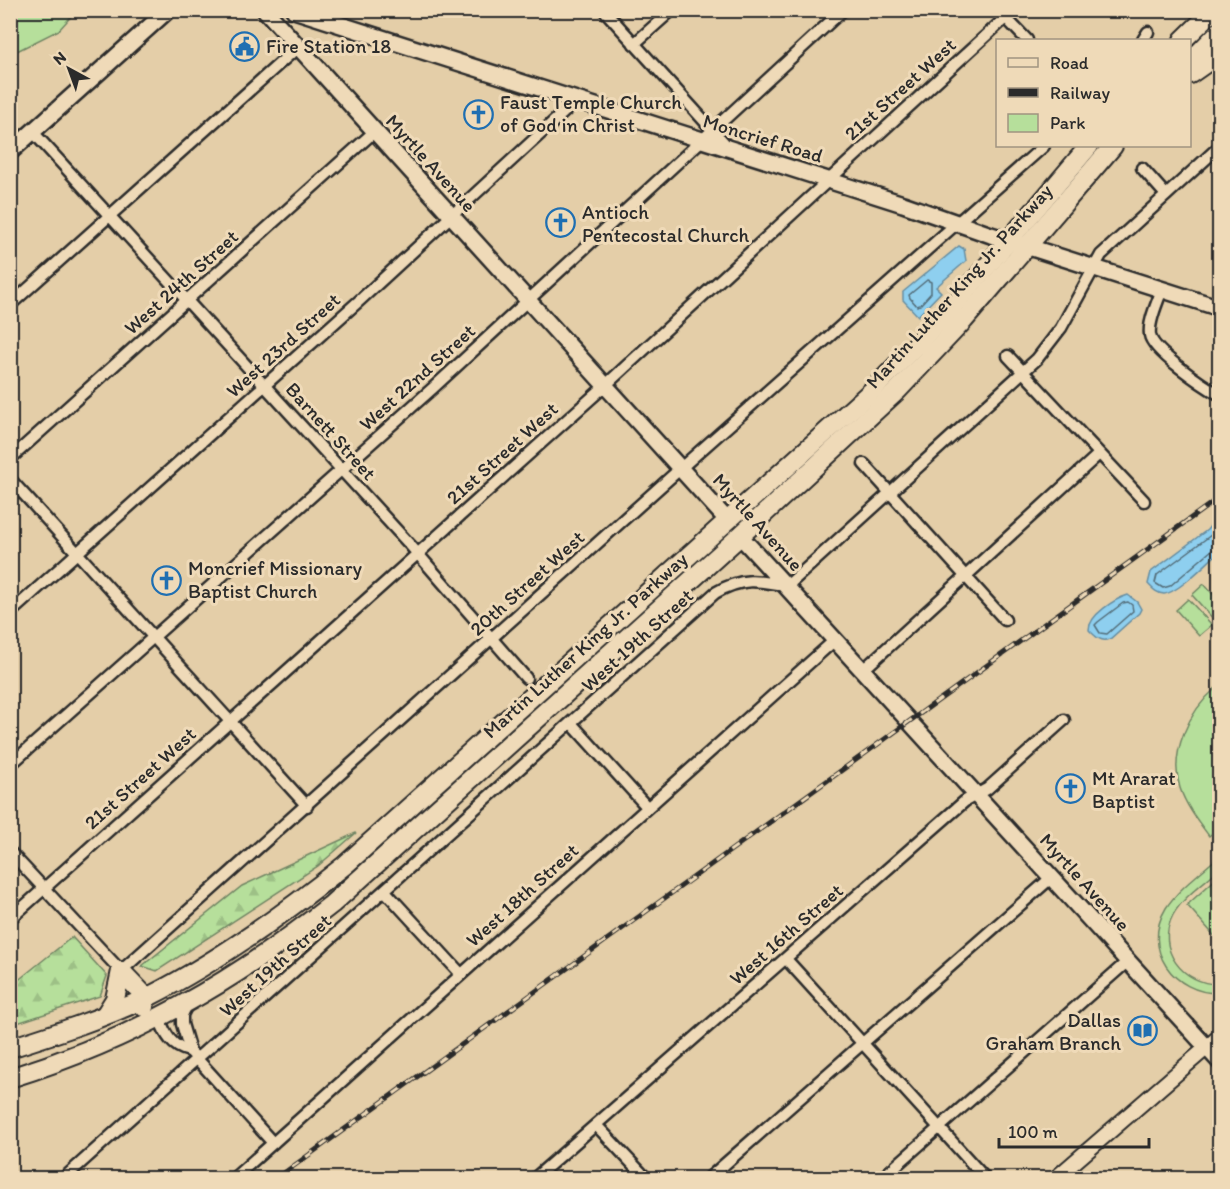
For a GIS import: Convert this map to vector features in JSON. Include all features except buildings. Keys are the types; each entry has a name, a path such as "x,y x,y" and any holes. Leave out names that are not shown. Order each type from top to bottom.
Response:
{"highway":[{"path":"1184,39 1214,10"},
{"path":"1191,61 1220,31"},
{"path":"1191,72 1220,52"},
{"name":"Martin Luther King Jr. Parkway","path":"10,1048 105,1015 146,998 210,962 263,928 345,865 848,414 944,317 1088,147"},
{"name":"Martin Luther King Jr. Parkway","path":"10,1078 83,1053 188,1003 272,950 332,904 740,536 923,366 1112,147"},
{"path":"159,1018 163,1007 169,1000 263,928"},
{"path":"83,1053 137,1016 146,1003 146,998 121,971"},
{"path":"105,1015 115,999 121,971"}],"main road":[{"path":"10,152 168,10"},
{"name":"Myrtle Avenue","path":"265,10 728,521"},
{"name":"Moncrief Road","path":"294,10 326,15 576,101 706,136 729,149 1220,308"},
{"name":"Myrtle Avenue","path":"740,536 1220,1062"}],"street":[{"path":"604,10 634,44 706,136"},
{"path":"634,44 672,10"},
{"name":"West 22nd Street","path":"10,765 528,300 843,10"},
{"path":"1010,14 1026,39"},
{"name":"21st Street West","path":"10,919 605,385 1010,14"},
{"path":"10,305 298,47"},
{"name":"West 23rd Street","path":"10,613 265,385 576,101"},
{"name":"West 24th Street","path":"10,459 375,131"},
{"name":"Barnett Street","path":"33,132 341,469 526,678"},
{"path":"787,586 1037,359 1060,328 1093,267 1110,246 1220,146"},
{"name":"20th Street West","path":"121,971 1043,147"},
{"path":"1142,168 1166,195"},
{"path":"1162,290 1150,329 1151,341 1170,359 1220,395"},
{"path":"1008,356 1144,501"},
{"path":"863,670 1100,454"},
{"path":"864,464 1005,620"},
{"path":"10,479 307,806"},
{"name":"Myrtle Avenue","path":"728,521 740,536"},
{"name":"West 19th Street","path":"64,1179 193,1055 385,891 715,593 727,586 751,580 787,586"},
{"name":"West 18th Street","path":"234,1179 836,639"},
{"name":"West 16th Street","path":"535,1179 965,801 978,795 1064,720"},
{"path":"572,723 647,807"},
{"path":"10,852 121,971"},
{"path":"709,1179 1052,877"},
{"path":"385,891 460,974"},
{"path":"786,959 985,1179"},
{"path":"882,1179 1128,961"},
{"path":"188,1003 182,1015 182,1024 193,1055 273,1143"},
{"path":"159,1018 174,1044 193,1055"},
{"path":"1056,1179 1220,1036"},
{"path":"597,1125 646,1179"}],"green space":[{"path":"10,11 76,11 59,30 11,54"},
{"path":"1204,584 1219,601 1219,618 1216,622 1192,595"},
{"path":"1188,599 1212,625 1199,636 1176,610"},
{"path":"1216,688 1220,691 1220,827 1209,836 1193,813 1180,788 1177,761 1179,747 1190,721 1197,708"},
{"path":"356,833 318,866 157,971 142,966 242,886"},
{"path":"1219,856 1219,869 1177,908 1168,928 1168,940 1170,952 1184,972 1206,983 1219,984 1219,993 1188,986 1176,977 1166,966 1157,939 1159,923 1171,901"},
{"path":"1219,876 1219,941 1187,905"},
{"path":"72,937 107,976 100,996 11,1025 11,986"}],"water":[{"path":"959,246 964,249 966,261 936,287 941,292 918,316 903,300 903,292"},
{"path":"1219,519 1219,552 1185,583 1170,592 1164,594 1157,592 1148,584 1151,572"},
{"path":"1128,595 1137,602 1141,609 1139,613 1110,639 1104,640 1096,637 1089,630 1093,619 1110,604"}],"railway":[{"path":"277,1178 1220,497"}],"place":[{"name":"Fire Station 18","path":"245,46"},
{"name":"Faust Temple Church of God in Christ","path":"479,114"},
{"name":"Antioch Pentecostal Church","path":"561,223"},
{"name":"Moncrief Missionary Baptist Church","path":"167,580"},
{"name":"Mt Ararat Baptist","path":"1071,789"},
{"name":"Dallas Graham Branch","path":"1142,1031"}]}
